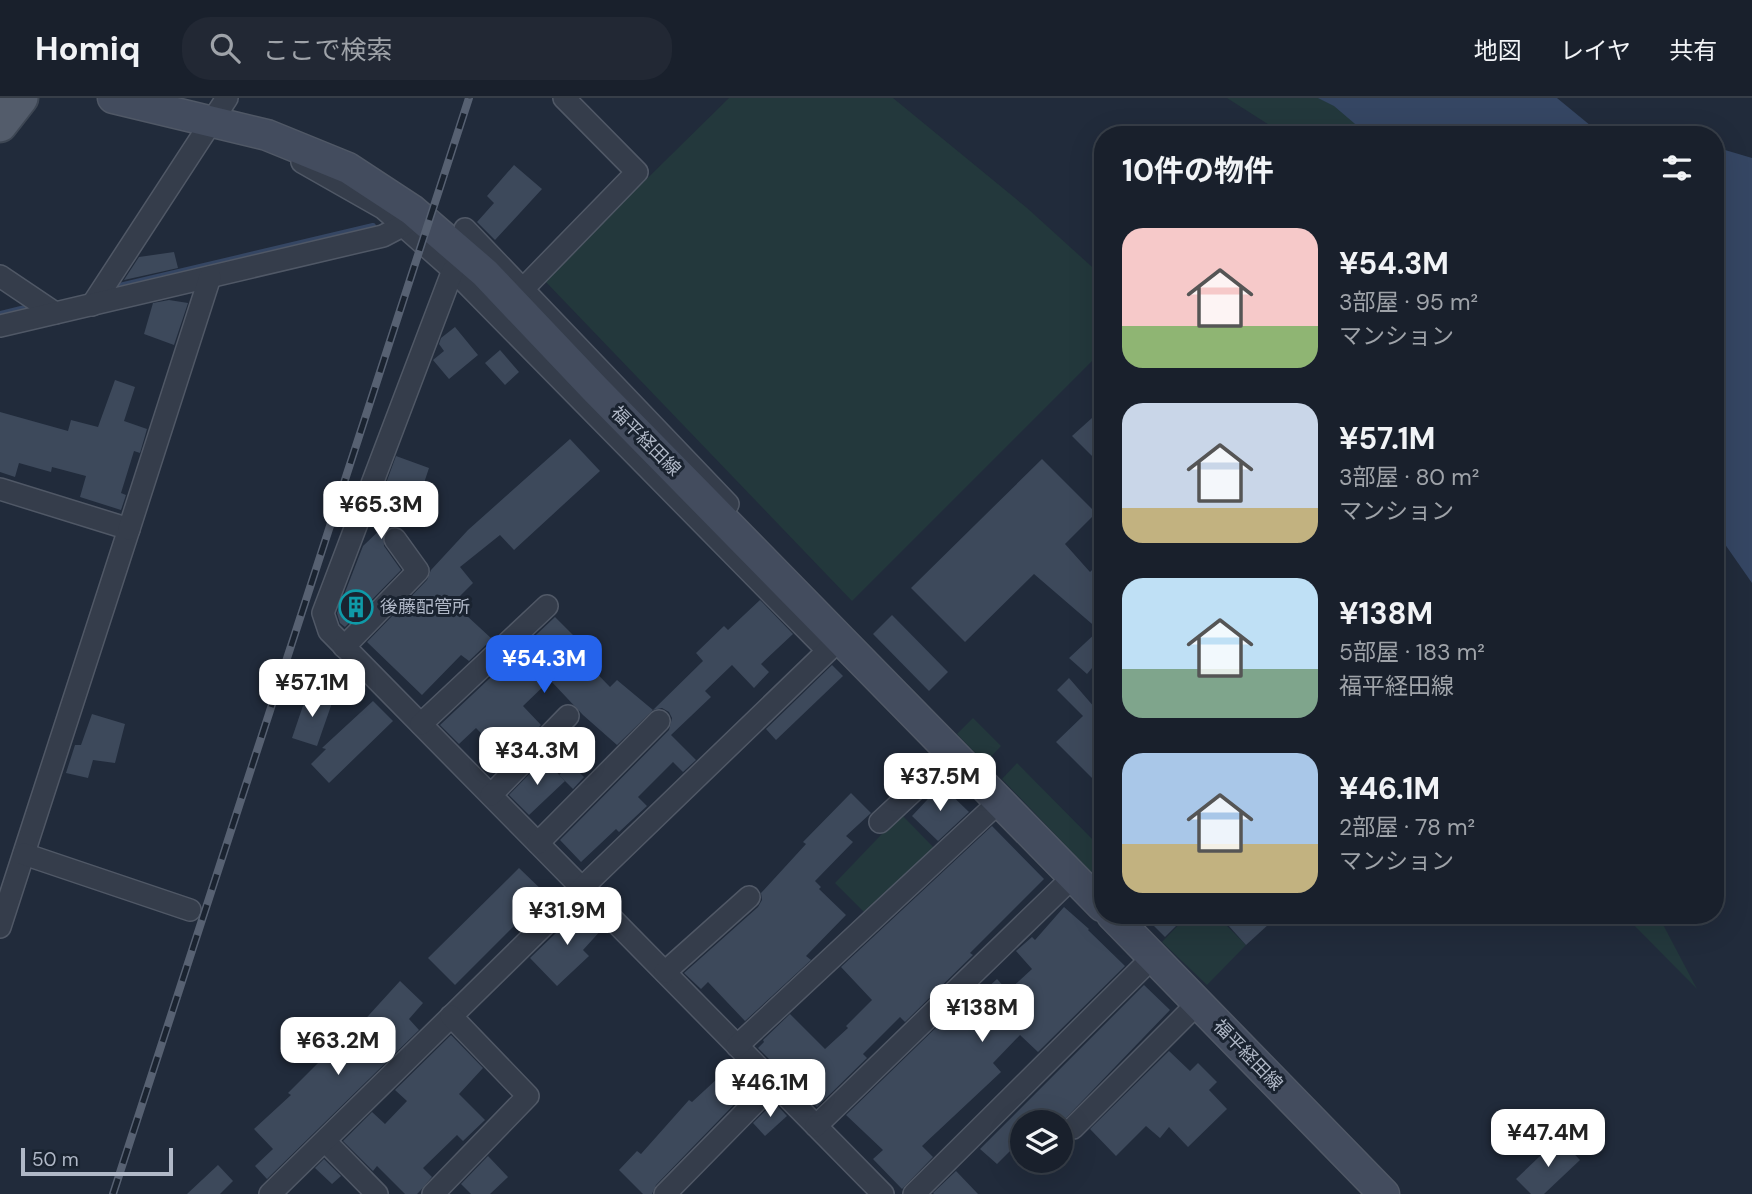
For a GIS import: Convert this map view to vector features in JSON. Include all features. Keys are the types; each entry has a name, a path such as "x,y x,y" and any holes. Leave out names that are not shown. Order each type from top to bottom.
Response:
{"main road":[{"path":"0,125 21,98"},
{"name":"福平経田線","path":"113,98 220,109 267,135 348,168 412,210 485,273 595,389 1094,897"},
{"name":"福平経田線","path":"1121,924 1384,1194"}],"street":[{"path":"523,289 637,172 564,98"},
{"path":"92,305 220,109"},
{"path":"294,157 383,208 404,225 839,639"},
{"path":"0,326 383,236 404,225"},
{"path":"465,229 523,289 839,639"},
{"path":"453,270 323,613 328,631 883,1194"},
{"path":"0,276 55,313"},
{"path":"0,927 210,277"},
{"path":"0,489 129,529"},
{"path":"344,647 418,571 395,539"},
{"path":"421,724 547,606"},
{"path":"270,1194 839,639"},
{"path":"491,795 568,716"},
{"path":"538,843 659,721"},
{"path":"880,822 954,753"},
{"path":"737,1046 1000,801"},
{"path":"24,854 190,910"},
{"path":"816,1126 1074,876"},
{"path":"665,972 750,898"},
{"path":"914,1194 1153,957"},
{"path":"1073,1128 1198,1003"},
{"path":"433,1194 528,1096 451,1016"},
{"path":"666,1194 774,1083"},
{"path":"325,1141 367,1190"}],"green space":[{"path":"729,98 893,98 1027,208 1094,269 1094,359 852,601 544,280"},
{"path":"1227,98 1477,98 1492,126 1271,126"},
{"path":"973,718 1001,746 985,763 957,734"},
{"path":"1017,763 1094,841 1094,875 1002,779"},
{"path":"901,814 935,849 868,916 835,883"},
{"path":"1179,924 1225,924 1246,945 1207,985 1162,942"},
{"path":"1633,924 1663,924 1697,989"}],"water":[{"path":"1318,98 1557,98 1591,126 1357,126 1334,106"},
{"path":"1724,150 1752,158 1752,583 1724,543"}],"building":[{"path":"514,165 542,189 495,240 477,222 494,203 487,196"},
{"path":"174,252 178,268 124,280 139,257"},
{"path":"169,300 188,303 174,345 144,334 153,303"},
{"path":"455,327 478,355 449,379 433,360 444,351 439,344 441,338"},
{"path":"500,350 519,372 505,385 485,363"},
{"path":"115,380 135,387 124,421 147,429 140,453 134,451 121,493 126,495 121,510 80,497 86,476 52,467 51,472 19,463 15,477 0,472 0,412 68,431 71,420 98,427"},
{"path":"1094,416 1094,458 1072,436"},
{"path":"570,439 600,471 514,550 500,535 460,567 473,583 453,603 492,639 469,661 461,655 422,695 367,642 427,580 431,570 468,530"},
{"path":"396,456 429,468 424,483 419,481 414,496 408,494 396,526 388,528 383,534 384,546 401,570 345,627 340,623 337,613 363,546 386,524 373,519"},
{"path":"1042,459 1094,511 1094,515 1065,544 1090,572 1094,568 1094,626 1034,574 965,642 911,588"},
{"path":"760,600 793,634 761,664 769,672 754,688 732,665 705,691 711,697 671,735 696,760 683,772 673,762 638,797 647,806 619,832 616,829 581,862 560,840 669,730 672,718 669,712 662,708 653,710 703,661 696,653 724,626 728,630"},
{"path":"892,615 948,672 929,691 873,634"},
{"path":"555,617 578,640 571,647 610,687 617,680 653,710 617,745 583,715 550,680 523,706 541,725 507,760 476,728 459,744 440,725"},
{"path":"1094,635 1094,666 1087,674 1069,658"},
{"path":"832,665 843,676 776,740 766,729"},
{"path":"1069,678 1094,707 1094,780 1056,742 1083,716 1057,690"},
{"path":"308,691 333,700 317,746 292,738"},
{"path":"373,701 393,721 329,783 311,764 326,749 322,748"},
{"path":"92,714 125,724 115,763 93,760 88,778 66,773 75,745 81,745"},
{"path":"544,759 565,781 529,815 509,795"},
{"path":"571,764 584,777 573,789 559,775"},
{"path":"941,785 969,812 938,841 912,816"},
{"path":"851,793 871,813 846,836 853,842 815,881 821,887 819,889 846,915 806,956 811,960 745,1021 708,982 701,989 684,973 758,907 762,900 761,893 806,844 803,842"},
{"path":"992,826 1044,879 905,1022 900,1017 863,1054 867,1058 817,1107 758,1048 790,1014 825,1049 848,1028 846,1026 872,1000 841,967"},
{"path":"519,868 546,894 455,985 428,958"},
{"path":"1064,907 1125,966 1038,1052 1020,1035 993,1063 1001,1072 922,1146 933,1157 902,1189 873,1159 883,1150 846,1115 947,1017 951,1021 997,979 1008,991 1032,969 1016,951 1032,937 1035,940"},
{"path":"582,908 603,928 583,950 589,956 557,986 530,958"},
{"path":"1152,924 1178,924 1165,937"},
{"path":"1227,924 1269,924 1246,945"},
{"path":"400,981 423,1003 409,1019 419,1030 267,1179 255,1166 273,1149 254,1129 291,1095 288,1093 357,1024 359,1026"},
{"path":"1144,985 1170,1010 1073,1111 1019,1110"},
{"path":"451,1035 483,1068 459,1094 485,1120 463,1141 457,1135 423,1168 432,1177 417,1194 405,1194 377,1166 373,1171 343,1141 372,1112 385,1124 407,1101 395,1090"},
{"path":"1169,1051 1190,1071 1198,1063 1217,1082 1209,1090 1227,1109 1188,1147 1169,1127 1160,1138 1146,1126 1116,1156 1090,1129"},
{"path":"731,1066 751,1087 656,1185 652,1194 643,1194 619,1170 637,1151 641,1154 689,1100 692,1102"},
{"path":"774,1102 787,1116 765,1136 753,1123"},
{"path":"1010,1119 1010,1151 997,1164 980,1149"},
{"path":"1559,1138 1580,1160 1544,1194 1531,1194 1516,1179"},
{"path":"488,1156 508,1177 490,1194 471,1194 461,1184"},
{"path":"324,1159 341,1176 332,1184 315,1168"},
{"path":"218,1165 233,1181 220,1194 187,1194"},
{"path":"956,1171 978,1194 933,1193"}],"waterway":[{"path":"111,288 373,226"},
{"path":"0,314 25,308"}],"railway":[{"path":"113,1194 469,98"}],"place":[{"name":"後藤配管所","path":"356,607"}]}
